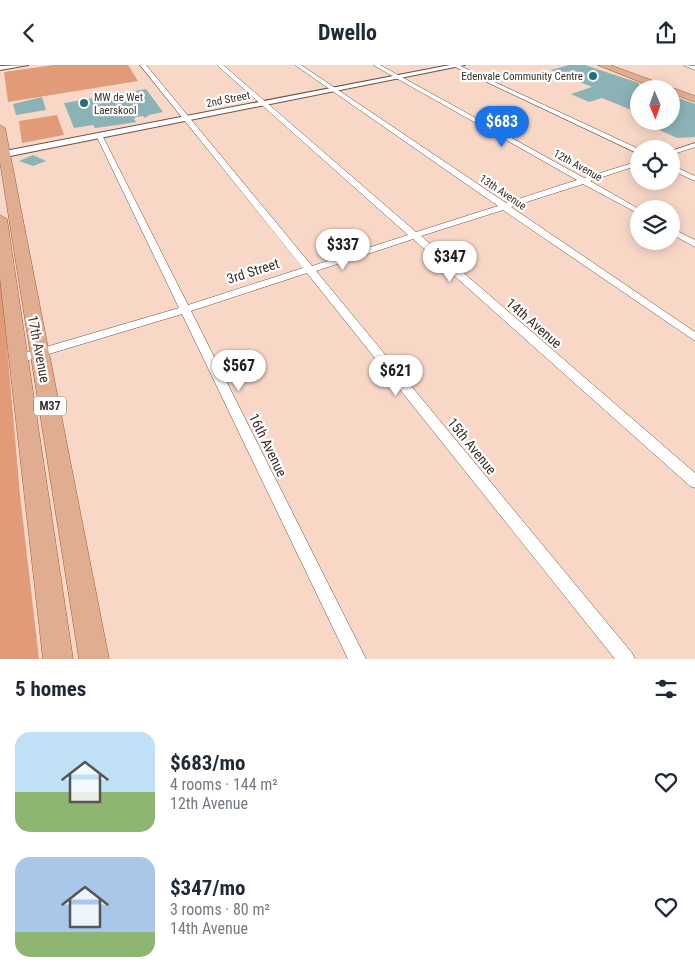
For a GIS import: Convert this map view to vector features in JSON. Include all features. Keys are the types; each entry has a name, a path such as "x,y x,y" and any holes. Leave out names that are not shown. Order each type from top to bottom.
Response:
{"main road":[{"path":"0,68 24,65"},
{"name":"2nd Street","path":"2,154 457,65"},
{"path":"602,65 643,80"},
{"path":"680,94 695,99"},
{"name":"17th Avenue","path":"0,127 2,154 40,353 94,659"},
{"name":"17th Avenue","path":"0,219 58,659"}],"street":[{"name":"15th Avenue","path":"143,65 626,659"},
{"name":"14th Avenue","path":"220,65 695,482"},
{"name":"13th Avenue","path":"298,65 695,337"},
{"name":"12th Avenue","path":"376,65 630,207"},
{"path":"457,65 630,148"},
{"path":"687,65 695,67"},
{"name":"16th Avenue","path":"99,135 358,659"},
{"path":"680,150 695,145"},
{"name":"3rd Street","path":"19,359 184,310 630,166"},
{"path":"680,172 695,179"},
{"path":"680,236 695,244"}],"shaded area":[{"path":"54,65 128,65 138,81 8,102 4,72"},
{"path":"57,115 64,135 22,143 19,121"},
{"path":"0,265 20,495 39,659 0,659"}],"building":[{"path":"569,65 585,65 630,80 630,109 602,98 589,102 571,94 592,87 551,70"},
{"path":"146,89 163,112 149,115 145,118 143,116 136,117 134,119 136,122 95,128 93,125 74,128 64,103"},
{"path":"42,97 46,110 16,115 13,104"},
{"path":"680,98 695,104 695,137 677,138 659,130 680,130"},
{"path":"33,155 46,161 33,166 19,161"}],"place":[{"name":"Edenvale Community Centre","path":"593,76"},
{"name":"MW de Wet Laerskool","path":"84,103"}]}
